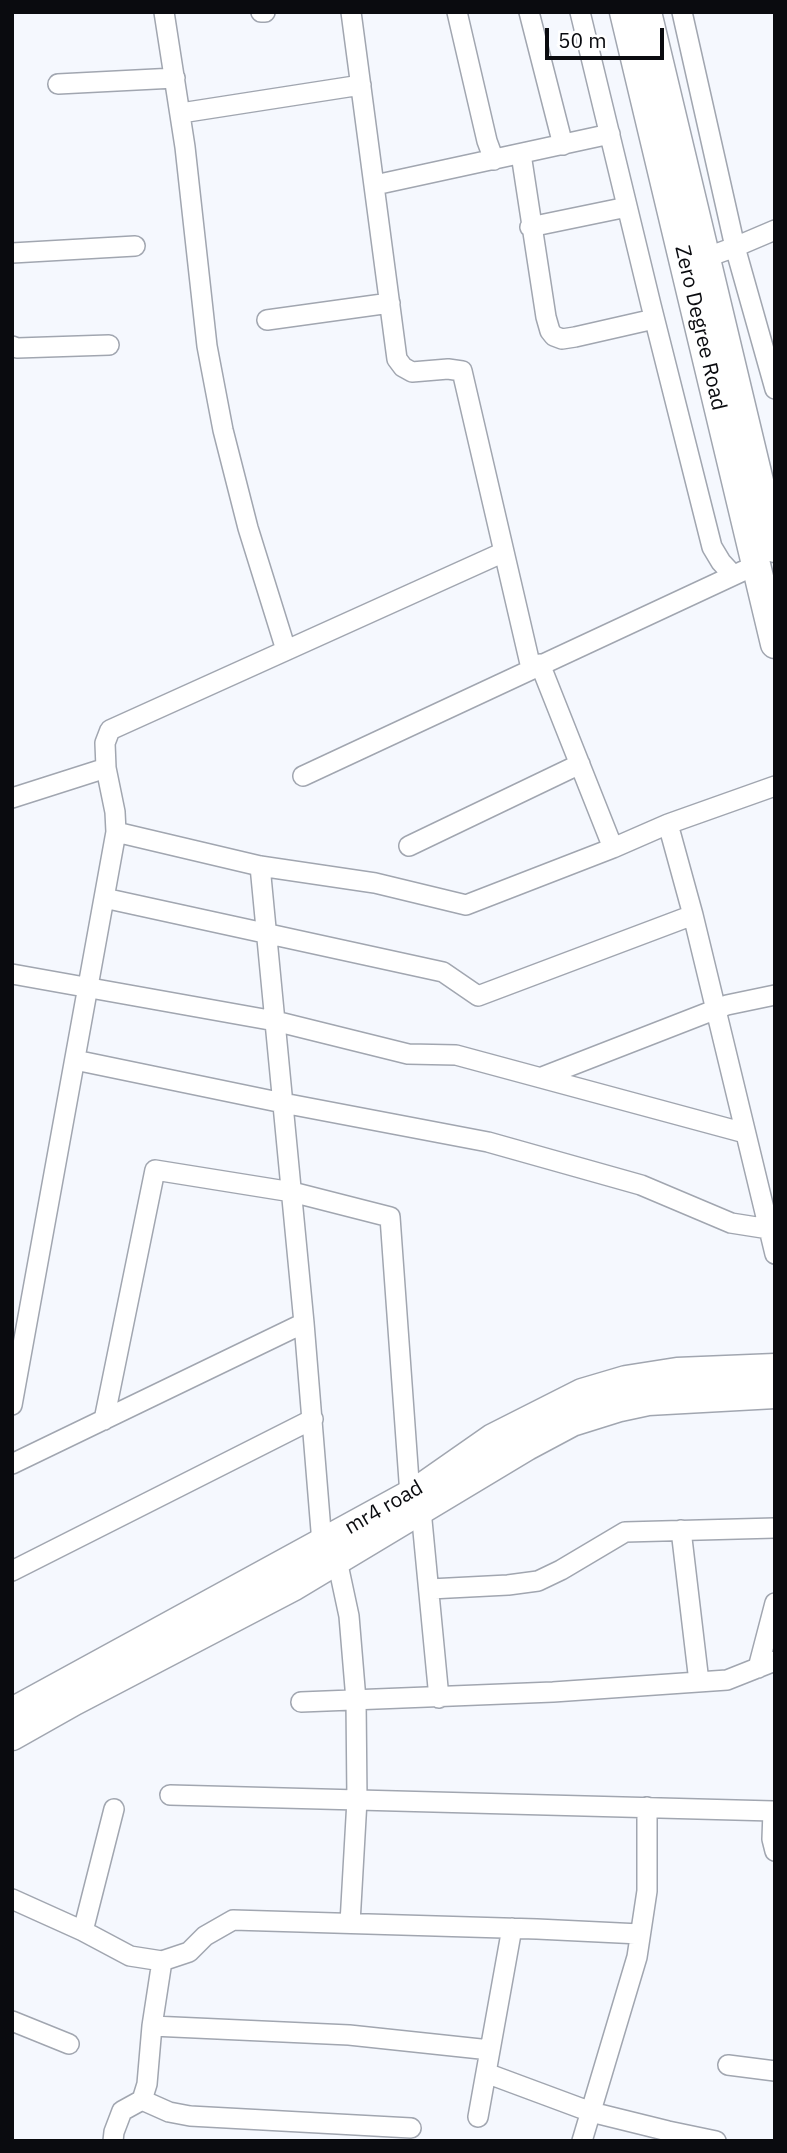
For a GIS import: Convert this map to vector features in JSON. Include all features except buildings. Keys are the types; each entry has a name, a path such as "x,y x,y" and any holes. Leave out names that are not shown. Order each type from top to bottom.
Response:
{"street":[{"path":"164,12 181,113 207,346 223,430 248,528 286,650"},
{"path":"351,12 397,359 403,367 412,372 448,369 462,371 504,552 536,666 580,764 613,848"},
{"path":"457,12 487,141 494,160"},
{"path":"529,12 562,145"},
{"path":"580,12 712,547 721,562 760,561"},
{"name":"Zero Degree Road","path":"624,12 695,262"},
{"name":"Zero Degree Road","path":"647,12 695,262 760,561 775,644"},
{"path":"682,12 736,247 775,389"},
{"path":"58,84 175,78"},
{"path":"181,113 361,85"},
{"path":"375,185 610,134"},
{"path":"521,154 530,227 546,317 554,336 562,339 575,337 654,318"},
{"path":"530,227 627,207"},
{"path":"695,262 775,230"},
{"path":"12,253 135,246"},
{"path":"267,320 390,303"},
{"path":"12,346 109,345"},
{"path":"12,1405 116,832 106,768 105,743 110,730 504,552"},
{"path":"303,776 760,561"},
{"path":"409,846 580,764"},
{"path":"12,798 106,768"},
{"path":"116,832 260,866 375,883 466,905 668,824 775,786"},
{"path":"668,824 693,915 775,1254"},
{"path":"260,866 313,1419 330,1552 349,1616 356,1700 357,1800 350,1923"},
{"path":"104,898 443,972 478,996 693,915"},
{"path":"12,974 275,1021 408,1054 456,1055 745,1133"},
{"path":"542,1077 727,1005 775,995"},
{"path":"75,1060 488,1142 641,1185 731,1223 769,1229"},
{"path":"104,1420 155,1170 292,1192 390,1217 415,1502 430,1589 439,1698"},
{"path":"12,1464 304,1323"},
{"name":"mr4 road","path":"415,1502 493,1437 582,1393 626,1380 677,1372 775,1368"},
{"name":"mr4 road","path":"12,1712 330,1552 415,1502 572,1422 648,1401 775,1394"},
{"path":"12,1572 313,1419"},
{"path":"430,1589 538,1581 625,1532 775,1528"},
{"path":"681,1530 699,1682"},
{"name":"mr4 road","path":"12,1736 294,1586 330,1552"},
{"path":"301,1702 439,1698 727,1680 767,1665 775,1603"},
{"path":"170,1795 773,1811 772,1839 775,1851"},
{"path":"582,2141 636,1957 647,1891 647,1807"},
{"path":"83,1931 114,1809"},
{"path":"12,1899 130,1956 162,1961 189,1952 205,1936 233,1920 640,1934"},
{"path":"478,2117 512,1928"},
{"path":"113,2141 122,2111 142,2100 148,2084 152,2026 162,1961"},
{"path":"12,2021 69,2045"},
{"path":"152,2026 349,2035 490,2050"},
{"path":"728,2065 775,2071"},
{"path":"486,2073 591,2112 716,2141"},
{"path":"142,2100 169,2112 190,2116 411,2128"}]}
